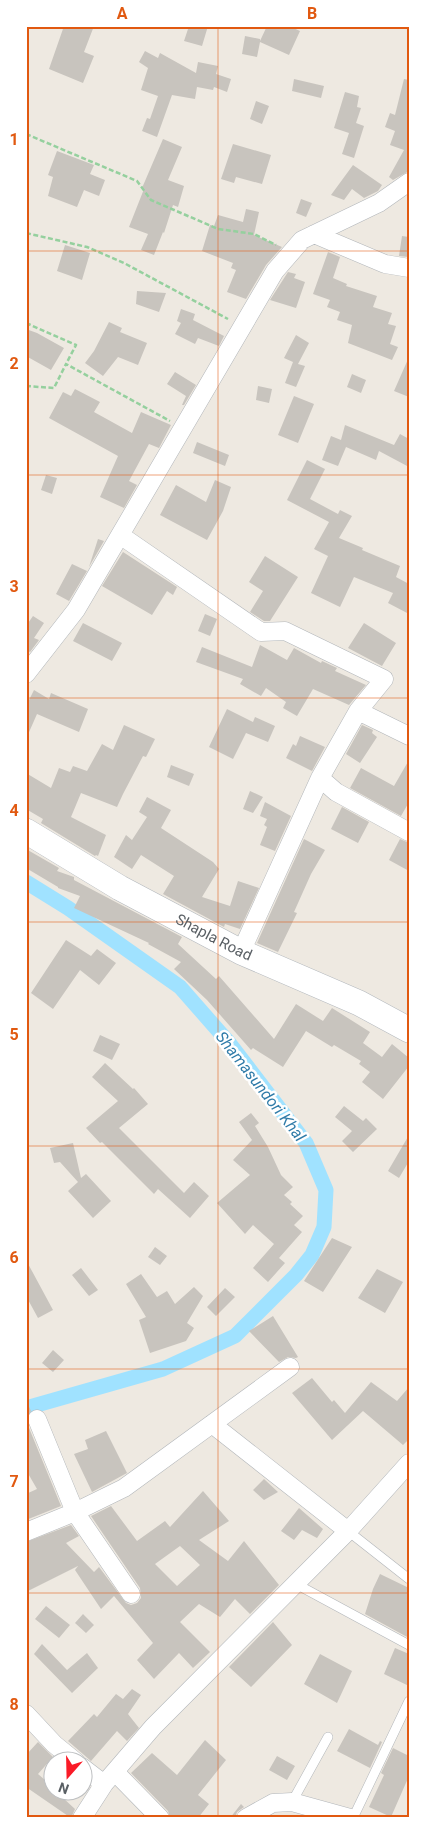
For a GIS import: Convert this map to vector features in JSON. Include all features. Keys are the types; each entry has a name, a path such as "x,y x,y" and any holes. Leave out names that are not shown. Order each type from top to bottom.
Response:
{"street":[{"path":"26,674 76,610 274,271 302,240 379,203 409,182"},
{"path":"314,234 386,264 409,268"},
{"path":"120,535 261,632 285,631 384,678 358,711 320,778 241,952"},
{"path":"358,711 409,736"},
{"path":"320,778 336,792 409,832"},
{"name":"Shapla Road","path":"26,831 120,888 241,952 360,1003 409,1030"},
{"path":"26,1532 75,1512 124,1488 290,1367"},
{"path":"38,1419 75,1512 131,1594"},
{"path":"212,1424 348,1531"},
{"path":"82,1818 109,1778 177,1702 348,1531 409,1463"},
{"path":"26,1714 64,1752"},
{"path":"92,1771 109,1778 160,1818"},
{"path":"246,1818 273,1803 292,1802 351,1818"}],"lane":[{"path":"348,1531 409,1579"},
{"path":"296,1584 409,1645"},
{"path":"351,1818 409,1702"},
{"path":"292,1802 328,1737"}],"path":[{"path":"26,134 137,181 151,200 218,229 254,234 291,252"},
{"path":"26,233 87,247 124,264 242,326"},
{"path":"26,323 76,345 54,388 26,386"},
{"path":"66,364 182,428"}],"building":[{"path":"64,26 94,26 84,52 94,56 83,83 49,69"},
{"path":"189,26 208,26 202,46 184,41"},
{"path":"267,26 289,26 300,31 289,55 260,42 257,57 242,54 245,36 260,39 260,41"},
{"path":"145,51 158,58 160,53 196,73 198,62 218,66 216,74 231,79 227,92 214,87 213,90 197,87 195,99 172,95 157,137 142,131 147,118 150,119 158,96 141,90 148,68 139,62"},
{"path":"294,79 324,86 321,98 292,91"},
{"path":"404,79 409,80 409,171 393,180 389,177 404,150 390,145 395,131 385,127 390,113 395,115"},
{"path":"345,92 359,96 357,107 361,108 356,123 364,126 354,158 342,154 349,133 334,128"},
{"path":"256,101 269,106 262,124 250,119"},
{"path":"163,139 182,147 168,180 184,186 178,207 173,205 164,233 154,255 141,250 148,234 129,227 144,189 142,188"},
{"path":"233,144 271,155 262,184 236,177 234,183 221,179"},
{"path":"57,151 94,165 90,174 105,180 99,196 84,190 77,207 48,196 53,177 48,175"},
{"path":"353,165 382,185 378,191 364,198 352,189 344,200 331,195"},
{"path":"301,199 312,203 306,217 296,213"},
{"path":"246,209 259,212 254,235 282,247 266,265 246,299 227,292 236,270 231,268 233,263 202,251 210,225 214,226 218,215 243,222"},
{"path":"402,236 409,237 409,257 399,256"},
{"path":"65,245 90,253 82,280 57,271"},
{"path":"328,252 340,257 333,278 347,284 346,286 377,296 373,307 392,313 388,324 396,326 390,344 398,347 392,360 348,343 352,325 337,320 340,312 327,307 330,300 313,294"},
{"path":"288,272 296,274 294,278 305,282 296,308 270,300"},
{"path":"137,291 166,293 159,312 136,304"},
{"path":"181,309 195,314 193,320 224,336 219,346 198,338 195,344 175,334 181,323 177,321"},
{"path":"109,322 122,328 120,332 147,343 138,365 118,357 103,376 85,363 94,351"},
{"path":"26,329 64,348 51,370 26,356"},
{"path":"296,335 309,343 298,364 305,366 296,387 285,383 293,362 284,358"},
{"path":"409,357 409,397 394,391"},
{"path":"175,372 196,385 184,405 182,405 186,396 167,384"},
{"path":"352,374 366,380 361,393 347,387"},
{"path":"258,386 272,389 269,403 256,400"},
{"path":"75,389 100,402 94,412 132,433 141,412 171,425 159,448 149,444 129,481 137,485 124,508 100,497 118,456 49,418 63,392 71,396"},
{"path":"294,396 314,404 298,443 278,435"},
{"path":"345,425 394,445 400,434 409,439 409,467 379,451 376,460 346,447 338,466 322,460 331,436 341,440"},
{"path":"197,442 229,455 225,466 193,453"},
{"path":"307,460 325,469 310,499 338,514 340,510 352,516 339,538 400,566 396,577 409,584 409,614 388,603 393,593 354,577 340,607 311,593 328,556 314,549 329,522 287,500"},
{"path":"46,475 57,478 52,494 41,490"},
{"path":"215,480 231,487 223,511 207,540 160,515 176,485 206,502"},
{"path":"98,539 104,541 89,567"},
{"path":"123,552 177,587 173,595 167,591 152,615 102,586"},
{"path":"265,556 298,577 270,621 264,621 250,612 263,591 249,582"},
{"path":"72,564 87,571 69,601 56,594"},
{"path":"205,614 217,619 210,636 198,631"},
{"path":"33,616 44,623 34,638 39,640 30,652 26,650 26,626"},
{"path":"83,623 122,643 112,661 73,641"},
{"path":"364,623 396,643 382,666 348,648"},
{"path":"260,645 287,660 294,648 321,663 322,661 337,668 335,671 366,685 349,705 313,689 297,716 283,708 286,702 266,688 261,696 240,684 243,679 196,662 202,647 252,667"},
{"path":"34,690 49,699 51,693 88,709 79,732 37,714 26,739 26,699 29,700"},
{"path":"227,709 253,722 255,717 275,726 268,742 246,733 233,759 209,747"},
{"path":"124,725 155,739 146,757 143,756 117,807 81,793 71,817 106,835 98,856 95,856 41,823 43,819 26,809 26,773 51,788 59,768 70,772 73,766 87,771 102,744 113,750"},
{"path":"362,725 373,730 372,733 377,737 360,763 346,754"},
{"path":"300,736 325,747 312,771 286,758 293,744 296,746"},
{"path":"409,760 409,802 401,816 350,788 361,768 394,786"},
{"path":"171,765 194,774 189,786 167,777"},
{"path":"250,791 263,797 253,813 243,809"},
{"path":"147,797 171,810 161,828 213,862 219,869 202,897 230,906 238,881 259,888 240,929 225,924 224,927 163,894 174,876 141,855 132,869 114,857 126,835 132,840 147,817 139,812"},
{"path":"265,802 291,816 275,851 260,845 267,827 264,825 267,819 260,816"},
{"path":"342,807 369,822 358,843 331,829"},
{"path":"304,839 325,850 311,874 294,912 297,913 278,952 257,943"},
{"path":"400,839 409,843 409,871 389,860"},
{"path":"26,849 59,868 57,871 74,877 74,880 182,937 178,944 216,979 219,976 274,1039 296,1004 323,1021 332,1008 370,1032 363,1043 382,1057 392,1044 409,1058 409,1066 383,1099 362,1082 370,1072 359,1064 361,1061 334,1045 332,1047 306,1031 283,1067 253,1048 251,1050 207,1000 174,969 181,962 149,943 74,908 80,896 58,888 26,868"},
{"path":"66,940 91,956 97,949 116,963 99,985 80,970 53,1009 31,993"},
{"path":"100,1035 120,1044 112,1060 93,1051"},
{"path":"105,1063 134,1088 148,1104 119,1128 184,1193 194,1182 209,1196 190,1218 158,1189 154,1194 86,1128 118,1101 92,1077"},
{"path":"344,1106 363,1121 366,1118 377,1129 353,1152 342,1141 352,1131 335,1117"},
{"path":"251,1113 259,1123 255,1126 268,1147 281,1175 293,1187 284,1195 292,1202 290,1204 303,1216 294,1225 302,1232 279,1258 285,1263 268,1282 253,1268 274,1244 253,1225 245,1234 217,1203 250,1175 233,1160 252,1140 239,1122"},
{"path":"409,1135 409,1161 399,1178 388,1171"},
{"path":"73,1143 81,1178 86,1174 111,1201 93,1218 68,1191 78,1182 60,1162 54,1163 50,1148"},
{"path":"332,1238 352,1247 323,1292 304,1281"},
{"path":"155,1247 167,1256 160,1265 148,1257"},
{"path":"26,1260 53,1310 38,1318 26,1296"},
{"path":"81,1268 98,1290 89,1296 72,1275"},
{"path":"377,1269 403,1282 385,1313 358,1298"},
{"path":"141,1274 157,1297 167,1291 175,1304 194,1287 203,1296 187,1323 194,1328 186,1341 150,1353 139,1320 146,1317 126,1284"},
{"path":"225,1288 235,1297 216,1316 207,1307"},
{"path":"273,1316 298,1357 288,1357 279,1362 249,1331"},
{"path":"53,1350 64,1360 53,1372 42,1363"},
{"path":"312,1378 332,1402 334,1400 345,1413 371,1382 397,1401 409,1387 409,1439 403,1445 363,1411 332,1440 292,1393"},
{"path":"26,1400 31,1411 27,1417 27,1423 61,1506 26,1520 26,1494 37,1489 26,1470"},
{"path":"106,1431 127,1473 92,1492 74,1454 88,1449 85,1440"},
{"path":"264,1479 278,1492 264,1500 253,1490"},
{"path":"203,1491 229,1521 199,1540 228,1561 244,1541 279,1585 250,1614 235,1599 220,1617 199,1604 180,1622 210,1652 193,1668 179,1653 154,1679 137,1660 153,1643 114,1596 101,1609 75,1570 78,1566 26,1592 26,1542 71,1525 79,1536 66,1543 94,1572 99,1567 126,1603 131,1605 137,1603 141,1598 140,1588 91,1516 111,1506 137,1541 165,1521 170,1527","holes":["180,1546 200,1565 177,1586 155,1564"]},
{"path":"299,1508 323,1529 317,1538 302,1530 294,1540 281,1531"},
{"path":"380,1574 409,1588 409,1638 365,1614"},
{"path":"46,1606 70,1625 59,1638 35,1619"},
{"path":"83,1614 94,1625 86,1633 75,1623"},
{"path":"273,1622 292,1645 251,1687 229,1667"},
{"path":"42,1644 67,1670 87,1653 98,1668 72,1693 34,1654"},
{"path":"395,1648 409,1654 409,1686 384,1674"},
{"path":"320,1654 352,1671 337,1703 304,1684"},
{"path":"132,1689 141,1695 128,1714 139,1728 127,1741 117,1731 92,1760 92,1752 81,1752 68,1741 94,1714 97,1717 116,1694 123,1699"},
{"path":"349,1729 378,1745 380,1741 382,1742 370,1768 337,1751"},
{"path":"205,1740 226,1760 198,1795 209,1804 198,1818 170,1818 168,1811 131,1773 152,1753 177,1775"},
{"path":"38,1742 48,1752 42,1752 42,1769 38,1774 42,1777 42,1798 26,1787 26,1755"},
{"path":"393,1748 409,1756 409,1776 391,1817 369,1807 384,1775 381,1773"},
{"path":"277,1756 295,1766 287,1780 269,1770"},
{"path":"48,1802 67,1802 75,1809 71,1818"},
{"path":"241,1804 244,1807 237,1812 235,1818 230,1818"}],"waterway":[{"name":"Shamasundori Khal","path":"26,882 68,908 180,987 230,1044 306,1143 326,1190 324,1227 312,1255 296,1275 235,1336 163,1369 26,1408"}]}
